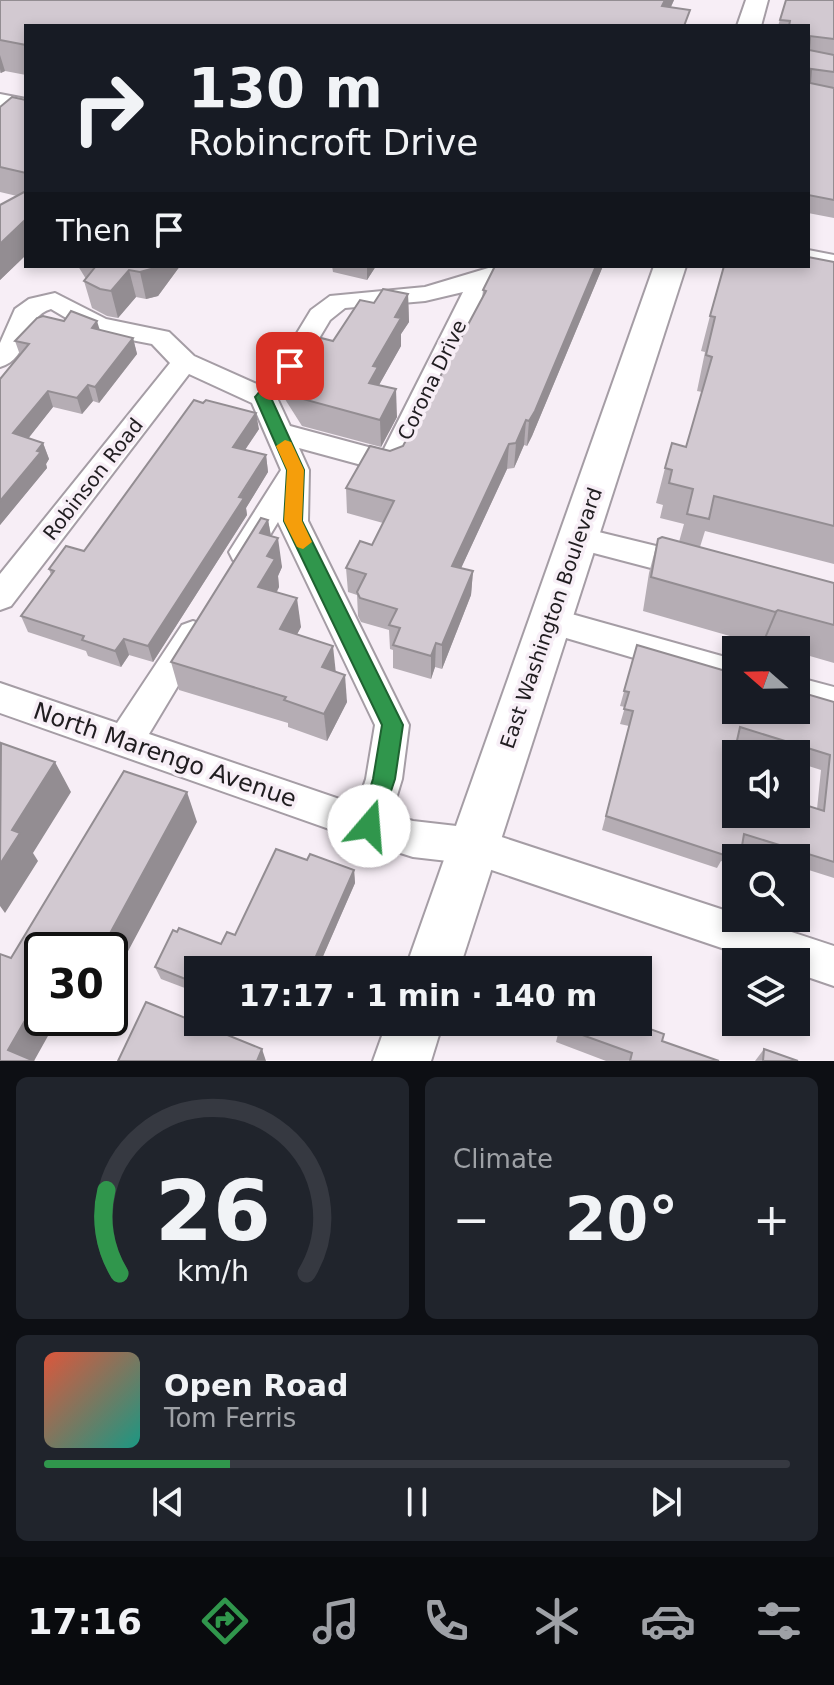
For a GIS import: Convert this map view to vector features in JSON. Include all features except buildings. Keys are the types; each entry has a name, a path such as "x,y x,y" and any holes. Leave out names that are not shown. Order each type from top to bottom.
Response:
{"main road":[{"path":"750,24 757,0"},
{"name":"East Washington Boulevard","path":"437,956 669,268"},
{"path":"402,1061 410,1036"}],"street":[{"path":"810,257 834,262"},
{"path":"263,397 290,366 320,315 339,301 425,294 481,280 511,268"},
{"name":"Corona Drive","path":"279,433 391,463 481,280"},
{"path":"0,359 13,344 24,314 38,304 55,301 99,326 160,338 185,362 263,397 295,470 293,521 392,725 384,779 369,826"},
{"name":"Robinson Road","path":"0,597 185,362"},
{"path":"227,578 295,470"},
{"path":"578,538 716,573"},
{"path":"126,740 211,605"},
{"path":"550,621 722,670"},
{"path":"810,695 834,702"},
{"name":"North Marengo Avenue","path":"0,698 369,826 413,839 474,846 834,966"}],"slow traffic":[{"path":"285,446 295,470 293,521 303,542"}],"route":[{"path":"290,366 263,397 295,470 293,521 392,725 384,779 369,826"}]}
